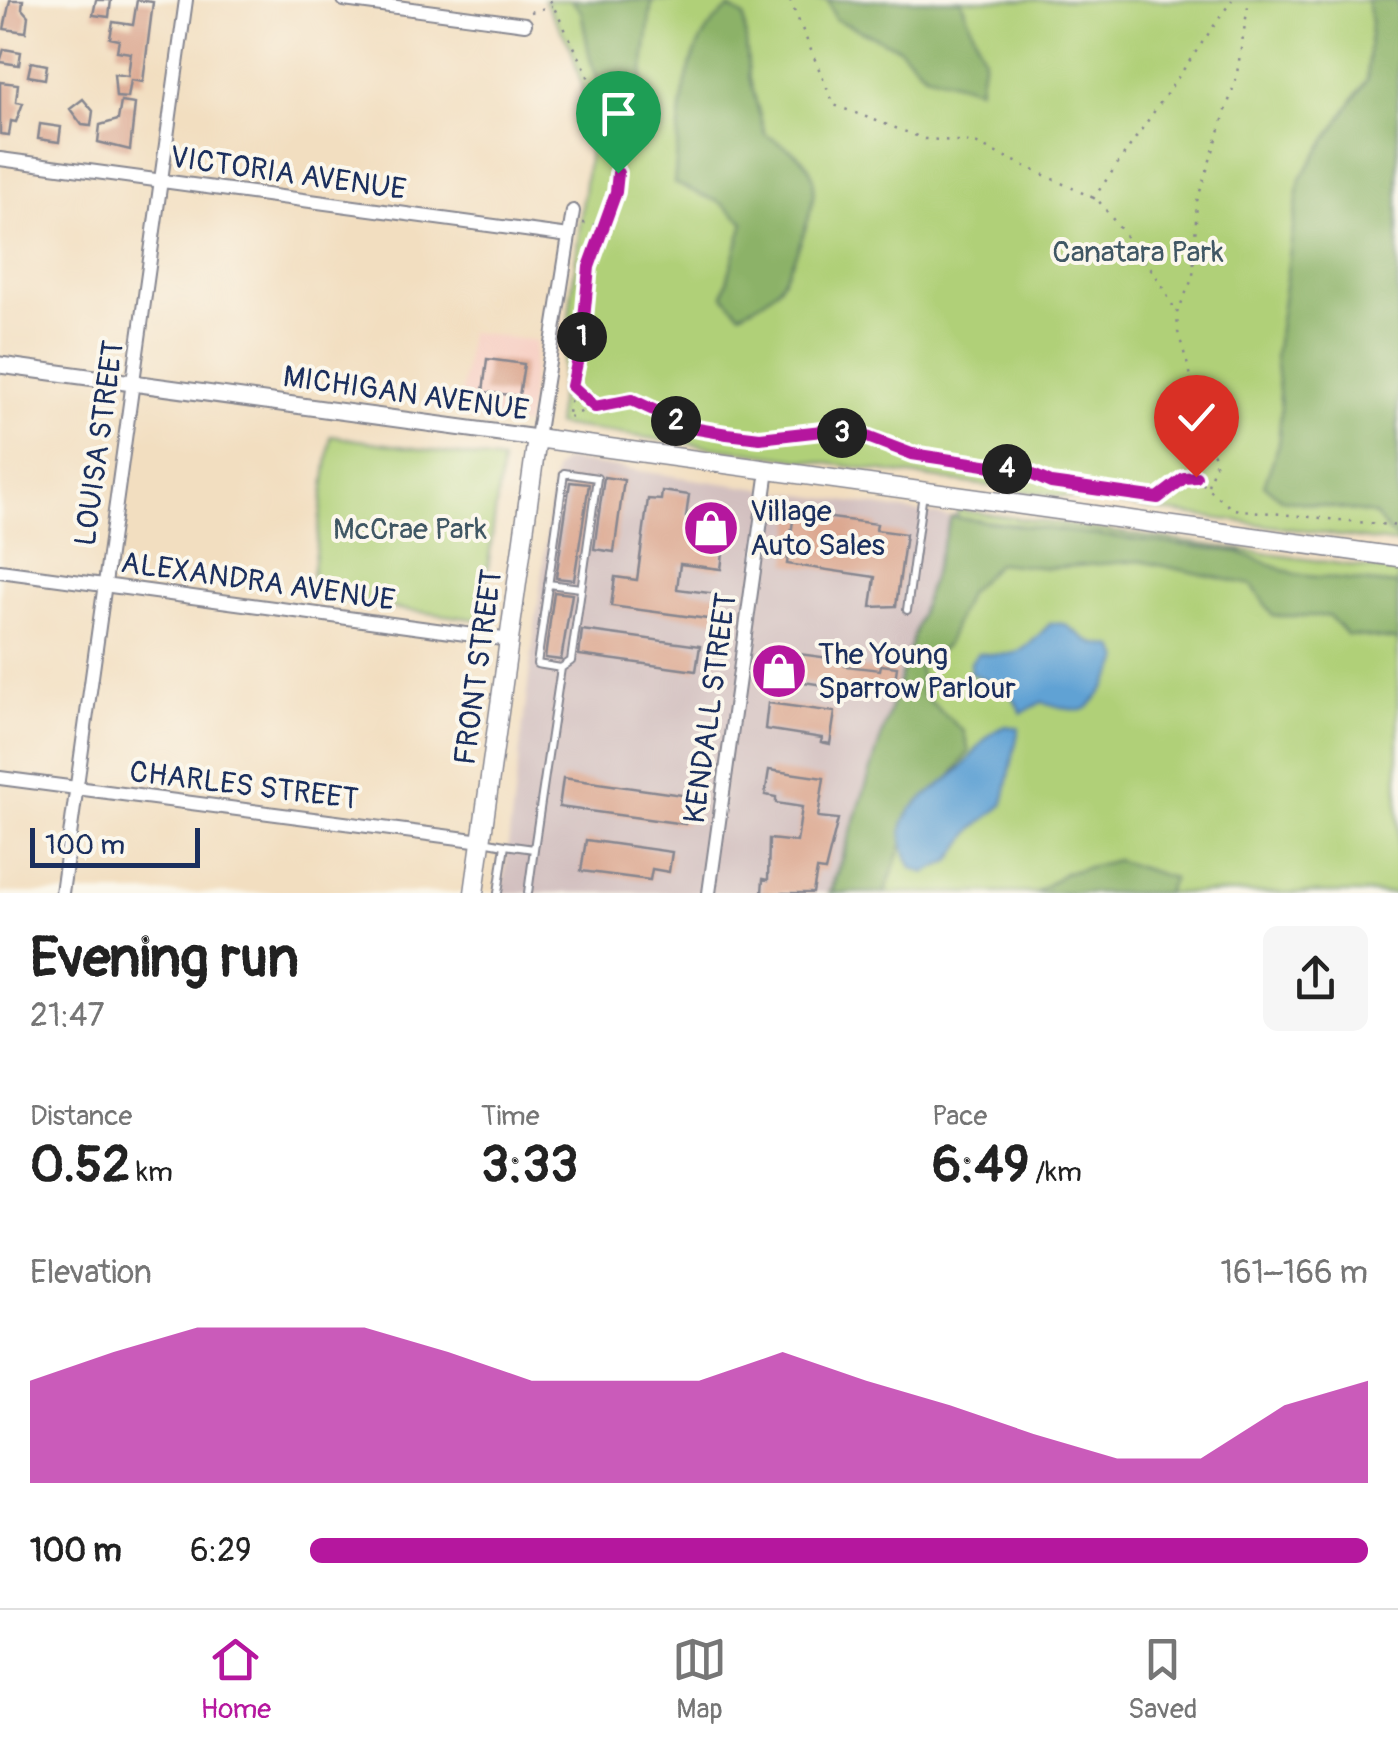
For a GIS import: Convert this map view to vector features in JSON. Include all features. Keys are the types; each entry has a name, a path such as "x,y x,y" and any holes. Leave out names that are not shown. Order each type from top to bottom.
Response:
{"main road":[{"name":"MICHIGAN AVENUE","path":"537,438 1398,557"},
{"name":"FRONT STREET","path":"474,893 537,438"}],"street":[{"name":"LOUISA STREET","path":"62,893 186,0"},
{"path":"344,0 525,24"},
{"name":"VICTORIA AVENUE","path":"0,159 569,236"},
{"name":"FRONT STREET","path":"537,438 569,236 577,217"},
{"name":"MICHIGAN AVENUE","path":"0,365 537,438"},
{"name":"KENDALL STREET","path":"709,893 768,470"},
{"name":"ALEXANDRA AVENUE","path":"0,571 510,640"},
{"name":"CHARLES STREET","path":"0,778 482,841"}],"lane":[{"path":"564,474 596,478 581,588 571,661 561,668 537,664 564,474"},
{"path":"907,610 924,492"},
{"path":"548,584 581,588"},
{"path":"528,893 561,668"},
{"path":"482,841 534,849"},
{"path":"498,893 505,845"}],"path":[{"path":"550,0 586,70 618,173 616,192 589,267 582,340 566,418 632,400 692,428 727,434 760,438 822,431 862,435 912,454 1024,471 1051,483 1158,498 1190,476 1208,485 1232,509 1398,526"},
{"path":"790,0 834,105 924,139 980,144 1102,204 1155,274 1177,313 1178,332 1216,461 1208,485"},
{"path":"1093,200 1232,0"},
{"path":"1177,313 1193,277 1197,202 1236,80 1249,0"},
{"path":"525,24 527,12 554,6"},
{"path":"577,217 602,226"},
{"path":"572,386 595,407"}],"shaded area":[{"path":"469,332 536,341 527,426 458,417"},
{"path":"565,460 951,517 958,510 950,546 829,893 502,893 555,469"}],"green space":[{"name":"Canatara Park","path":"544,0 1398,0 1398,544 556,425 592,125 571,48"},
{"path":"571,0 652,0 639,105 620,139 590,59 581,11"},
{"path":"828,0 961,0 984,58 979,89 925,74 899,48 835,19"},
{"path":"1367,0 1398,0 1398,541 1373,514 1281,499 1264,485 1278,446 1281,409 1275,356 1300,179 1367,79 1371,22"},
{"path":"730,8 744,17 749,76 765,134 804,161 814,184 806,227 783,280 770,295 740,313 723,295 744,222 721,203 674,183 681,111 691,64 713,23"},
{"name":"McCrae Park","path":"331,436 502,461 481,620 309,597"},
{"path":"958,510 1398,572 1398,893 829,893 950,546"},
{"path":"951,517 1239,552 1298,575 1398,585 1398,640 1347,635 1329,616 1273,616 1252,585 1140,561 1049,568 998,563 967,594 946,646 919,665 923,695 964,732 969,752 904,840 885,893 832,893"},
{"path":"1116,860 1173,878 1166,893 1035,893 1065,873"}],"water":[{"path":"1051,623 1064,624 1092,643 1115,647 1118,664 1087,708 1073,710 1042,702 1022,713 1008,689 970,673 971,662 978,653 1003,655 1020,651"},
{"path":"1006,726 1019,728 1003,805 973,829 950,861 925,873 912,868 902,833 912,809 960,769 992,734"}],"building":[{"path":"10,0 23,0 22,9 28,16 26,32 4,29"},
{"path":"96,0 111,0 109,17 93,15"},
{"path":"137,0 153,2 143,82 131,80 128,98 116,97 114,74 128,76 131,53 117,51 119,40 110,38 113,22 133,25"},
{"path":"4,49 21,52 19,65 0,62"},
{"path":"31,62 47,65 45,79 28,76"},
{"path":"0,82 18,84 16,102 23,103 16,122 11,121 9,135 0,134"},
{"path":"83,99 93,111 91,126 82,125 70,109"},
{"path":"121,102 135,104 130,150 98,142 100,125 118,120"},
{"path":"40,124 61,127 59,142 38,139"},
{"path":"487,359 524,364 519,396 483,392"},
{"path":"604,477 624,480 614,552 594,549"},
{"path":"570,482 589,484 574,580 556,578"},
{"path":"662,491 689,495 686,517 727,522 721,569 680,564 677,589 718,594 715,620 611,606 615,577 637,580 648,499 661,500"},
{"path":"794,513 877,524 876,530 906,534 896,606 871,607 875,577 787,564"},
{"path":"554,592 572,594 561,660 545,658"},
{"path":"582,630 700,646 696,671 579,655"},
{"path":"776,651 845,660 845,666 880,670 881,665 897,667 893,696 772,677"},
{"path":"768,703 835,712 830,744 821,742 822,738 765,729"},
{"path":"769,770 824,778 818,817 838,819 825,871 817,870 813,893 762,893 763,879 768,880 769,839 797,842 802,807 776,803 776,797 765,795"},
{"path":"563,778 689,796 685,824 559,807"},
{"path":"586,840 672,852 669,872 652,869 650,880 581,871"}],"place":[{"name":"Village Auto Sales","path":"711,528"},
{"name":"The Young Sparrow Parlour","path":"779,671"}],"route":[{"path":"618,173 619,184 589,267 582,340 572,386 595,407 604,402 632,400 692,428 760,438 786,432 862,435 912,454 1024,471 1051,483 1158,498 1184,478 1196,477"}]}
